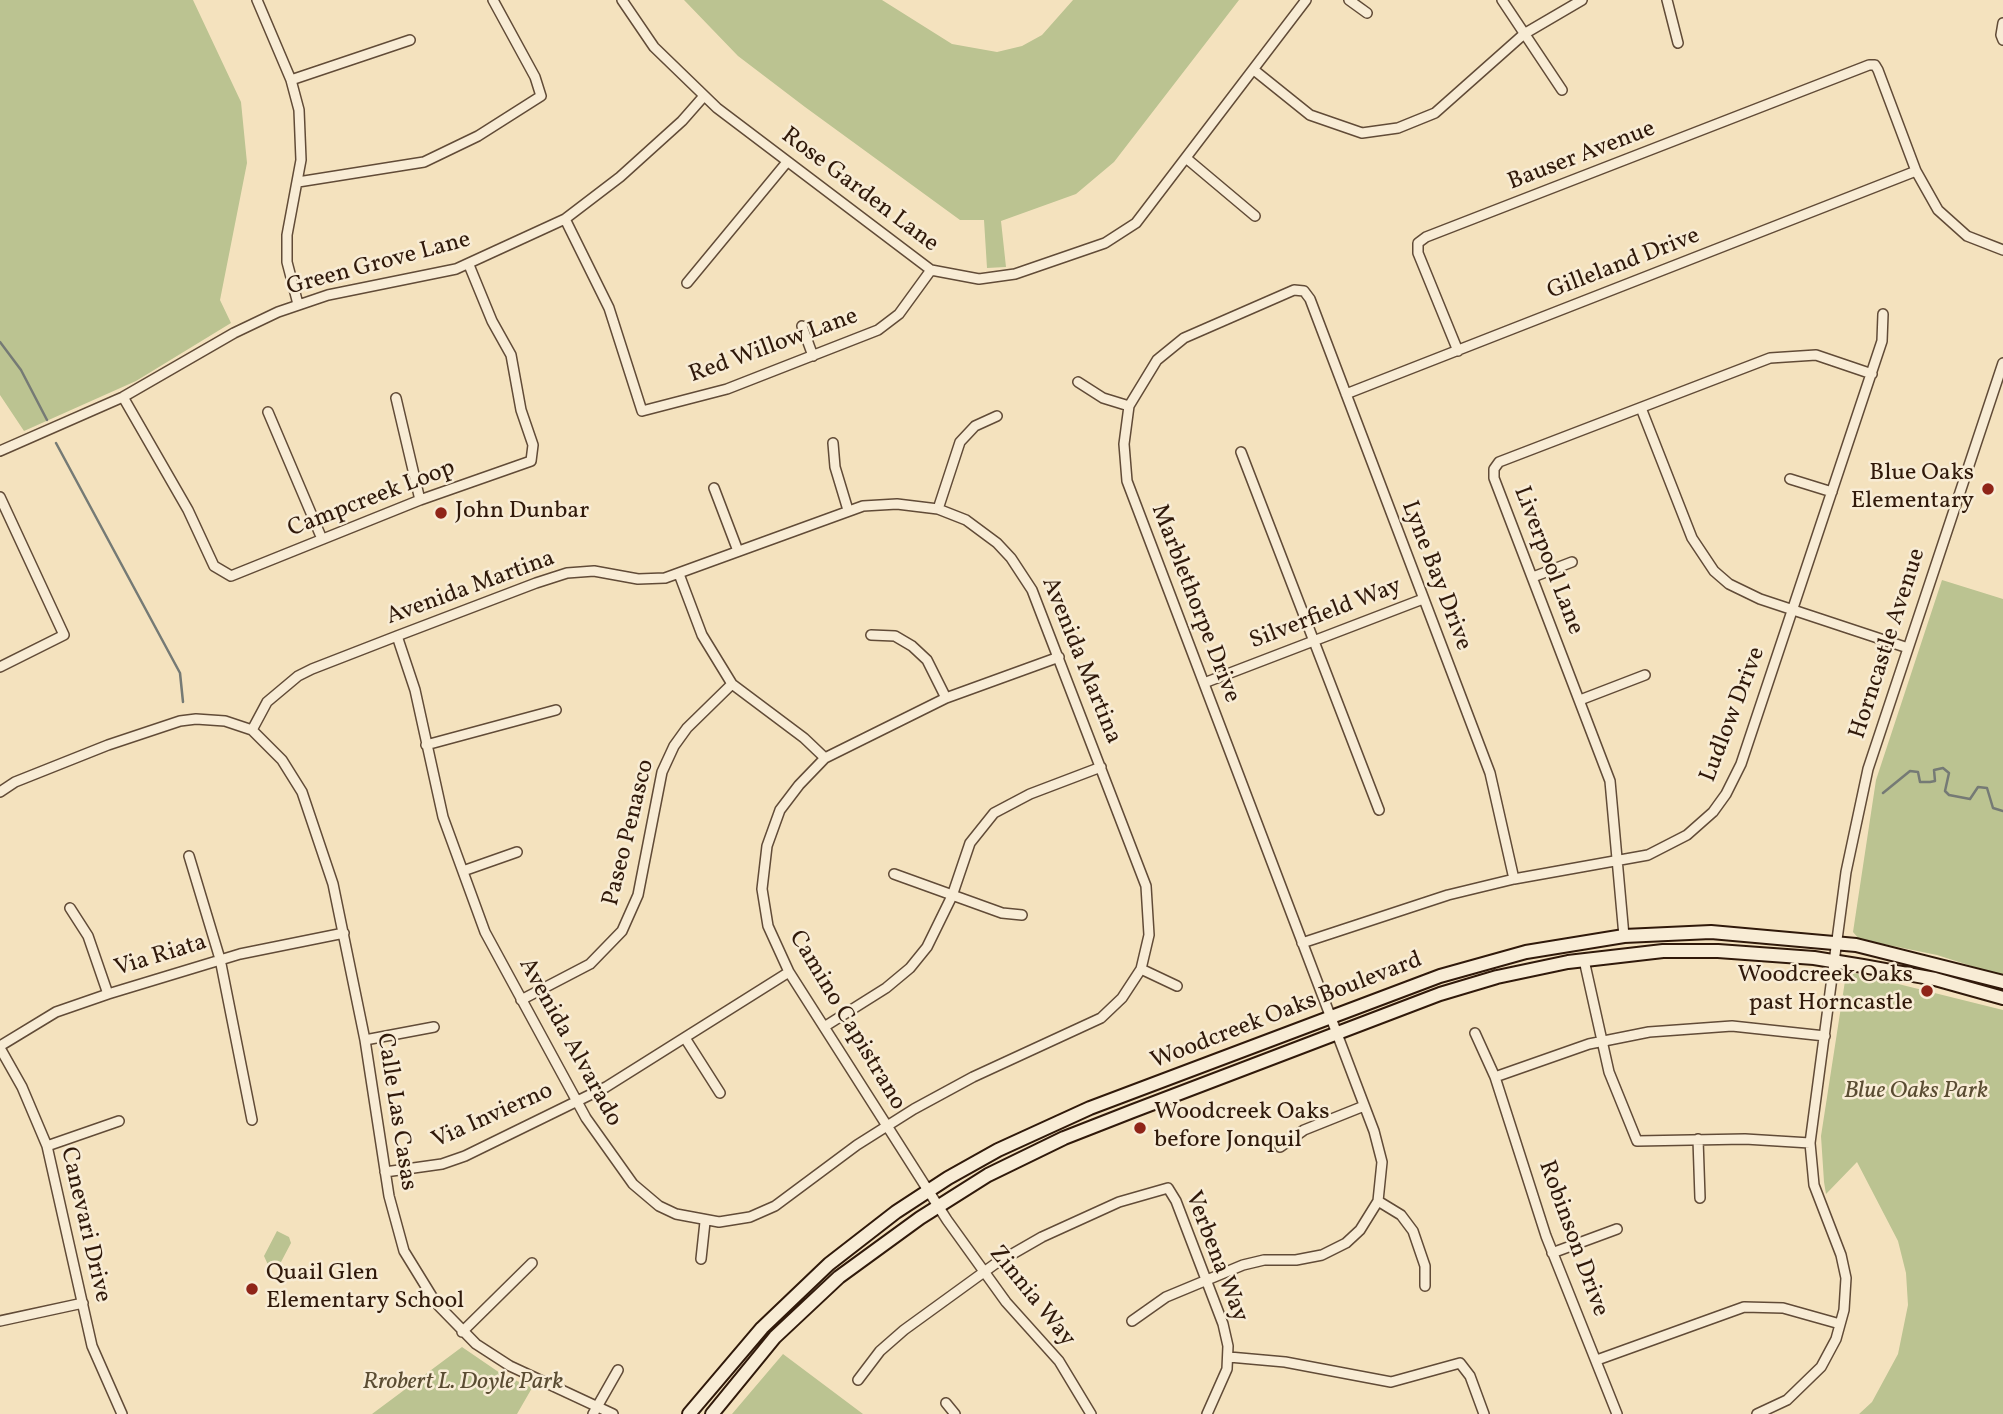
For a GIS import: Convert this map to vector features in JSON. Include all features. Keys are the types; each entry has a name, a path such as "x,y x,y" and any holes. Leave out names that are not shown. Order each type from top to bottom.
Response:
{"main road":[{"name":"Woodcreek Oaks Boulevard","path":"690,1414 739,1354 796,1294 869,1231 928,1191 998,1150 1080,1113 1329,1016 1492,960 1624,936 1712,932 1837,943 1900,954 2003,982"},
{"name":"Woodcreek Oaks Boulevard","path":"712,1414 775,1337 839,1277 938,1206 988,1175 1064,1138 1336,1032 1497,977 1584,960 1663,951 1718,951 1835,961 1935,979 2003,998"}],"street":[{"path":"257,0 291,80 302,136 298,182 287,235 287,262 298,304"},
{"path":"298,182 424,162 478,136 541,96 535,78 493,0"},
{"name":"Rose Garden Lane","path":"622,0 654,47 704,96 787,162 931,270 979,279 1015,274 1105,243 1136,223 1306,0"},
{"path":"1349,0 1367,13"},
{"path":"1502,0 1562,90"},
{"path":"1254,70 1310,115 1362,133 1398,128 1435,113 1524,34 1582,0"},
{"path":"1667,0 1678,43"},
{"path":"2003,23 2003,40"},
{"path":"291,80 410,40"},
{"name":"Bauser Avenue","path":"1458,351 1418,253 1418,243 1426,237 1869,65 1875,65 1878,70 1916,171"},
{"name":"Green Grove Lane","path":"0,451 122,397 257,321 298,304 469,265 565,219 630,168 682,121 704,96"},
{"path":"1186,158 1255,216"},
{"path":"687,284 787,162"},
{"path":"1916,171 1930,198 1948,222 1967,236 2003,250"},
{"name":"Gilleland Drive","path":"1346,394 1916,171"},
{"name":"Red Willow Lane","path":"565,219 609,308 642,411 727,389 878,330 899,314 931,270"},
{"name":"Campcreek Loop","path":"122,397 188,510 214,566 231,576 420,500 531,461 533,445 522,410 511,355 492,321 469,265"},
{"name":"Marblethorpe Drive","path":"1304,291 1294,290 1184,338 1157,360 1129,405 1124,444 1127,481 1364,1106 1382,1162 1378,1201"},
{"name":"Lyne Bay Drive","path":"1304,291 1310,299 1490,773 1514,879"},
{"name":"Ludlow Drive","path":"1302,943 1412,906 1514,879 1648,855 1679,840 1704,820 1726,794 1741,764 1872,374 1882,341 1883,314"},
{"path":"802,326 813,356"},
{"name":"Liverpool Lane","path":"1624,936 1610,781 1494,478 1494,469 1499,462 1785,355 1816,355 1872,374"},
{"name":"Horncastle Avenue","path":"1835,961 1863,787 2003,363"},
{"path":"1078,382 1103,398 1129,405"},
{"path":"396,398 420,500"},
{"path":"1641,408 1702,556 1729,583 1745,593 1793,611 1908,648"},
{"path":"268,412 322,539"},
{"path":"938,509 960,442 975,426 997,416"},
{"path":"833,443 835,467 848,510"},
{"path":"1241,452 1378,810"},
{"path":"1790,479 1832,492"},
{"path":"714,488 738,551"},
{"path":"0,497 64,635 0,667"},
{"name":"Avenida Martina","path":"252,730 267,702 286,683 312,669 567,573 594,571 651,580 679,574 848,510 897,503 938,509 982,531 1011,558 1032,590 1146,886 1149,935 1141,969 1122,998 1101,1018 973,1077 886,1126"},
{"path":"1533,577 1572,562"},
{"path":"679,574 702,635 732,684 804,738 825,758"},
{"name":"Silverfield Way","path":"1203,683 1423,599"},
{"path":"871,635 895,636 912,646 928,660 946,698"},
{"name":"Avenida Alvarado","path":"397,636 415,690 443,817 481,922 576,1102 622,1171 645,1195 676,1214 705,1222 735,1221 775,1206 886,1126"},
{"name":"Camino Capistrano","path":"938,1206 789,972 768,926 764,907 763,866 766,846 780,810 825,758 946,698 1059,657"},
{"path":"1580,700 1645,675"},
{"name":"Paseo Penasco","path":"521,1000 590,964 622,931 638,895 662,772 674,746 687,728 732,684"},
{"path":"426,745 556,710"},
{"path":"0,792 73,758 180,720 206,719 252,730"},
{"name":"Calle Las Casas","path":"252,730 282,760 302,792 327,862 365,1040 393,1215 404,1251 436,1303 463,1332 510,1366 596,1410 612,1414"},
{"path":"824,1027 910,968 928,947 952,896 970,843 994,813 1030,794 1101,767"},
{"path":"463,871 517,852"},
{"path":"189,856 220,959 252,1121"},
{"path":"894,874 1002,913 1022,915"},
{"path":"70,908 89,936 107,994"},
{"name":"Via Riata","path":"0,1047 56,1012 107,994 220,959 344,933"},
{"path":"1584,960 1615,1092 1637,1141 1698,1139 1810,1143"},
{"path":"1757,1414 1787,1400 1812,1377 1829,1353 1840,1324 1846,1278 1841,1255 1814,1185 1810,1143 1835,961"},
{"path":"1141,969 1177,986"},
{"name":"Via Invierno","path":"385,1172 442,1164 465,1156 615,1083 789,972"},
{"path":"1494,1077 1601,1040 1687,1028 1732,1026 1825,1036"},
{"path":"365,1040 433,1027"},
{"name":"Robinson Drive","path":"1475,1033 1494,1077 1552,1253 1617,1414"},
{"path":"685,1038 720,1093"},
{"name":"Canevari Drive","path":"0,1047 22,1087 47,1146 95,1353 121,1411"},
{"path":"1280,1147 1304,1130 1364,1106"},
{"path":"47,1146 119,1121"},
{"path":"1698,1139 1700,1198"},
{"name":"Verbena Way","path":"983,1272 1083,1218 1149,1190 1167,1188 1177,1201 1223,1324 1229,1357 1219,1391 1207,1414"},
{"path":"1132,1321 1166,1297 1206,1280 1264,1260 1296,1261 1322,1255 1346,1243 1360,1230 1378,1201 1401,1215 1413,1231 1426,1266 1425,1286"},
{"name":"Zinnia Way","path":"938,1206 1006,1302 1059,1361 1091,1414"},
{"path":"701,1259 705,1222"},
{"path":"1552,1253 1617,1228"},
{"path":"463,1332 532,1263"},
{"path":"858,1380 880,1351 904,1330 983,1272"},
{"path":"0,1321 83,1303"},
{"path":"1597,1360 1744,1307 1774,1306 1840,1324"},
{"path":"1229,1357 1285,1362 1391,1382 1460,1363 1469,1376 1484,1414"},
{"path":"596,1410 618,1370"},
{"path":"946,1404 955,1414"},
{"path":"110,1414 121,1411"}],"green space":[{"path":"0,0 193,0 241,102 247,163 220,300 231,323 136,381 24,431 0,395"},
{"path":"684,0 882,0 952,44 997,52 1022,46 1042,35 1073,0 1239,0 1114,162 1076,194 1001,221 1006,267 987,268 984,220 960,220 805,107 738,56"},
{"path":"1942,580 2003,599 2003,976 1937,955 1859,939 1853,932 1876,780"},
{"name":"Blue Oaks Park","path":"1854,973 2003,1010 2003,1414 1859,1414 1872,1402 1898,1354 1908,1305 1906,1273 1898,1241 1857,1162 1826,1194 1824,1182 1821,1136 1845,981"},
{"path":"277,1231 289,1237 291,1243 281,1262 269,1267 264,1256"},
{"name":"Rrobert L. Doyle Park","path":"462,1347 500,1373 532,1388 517,1414 372,1414"},
{"path":"783,1354 863,1414 732,1414"}],"waterway":[{"path":"0,342 21,370 47,420"},
{"path":"56,443 180,673 183,702"},
{"path":"1883,793 1910,771 1918,772 1920,782 1930,782 1935,781 1934,770 1943,768 1949,773 1945,791 1949,795 1970,799 1978,787 1987,788 1993,808 2003,811"}],"place":[{"name":"Blue Oaks Elementary","path":"1988,489"},
{"name":"John Dunbar","path":"441,513"},
{"name":"Woodcreek Oaks past Horncastle","path":"1927,991"},
{"name":"Woodcreek Oaks before Jonquil","path":"1140,1128"},
{"name":"Quail Glen Elementary School","path":"252,1289"}]}
